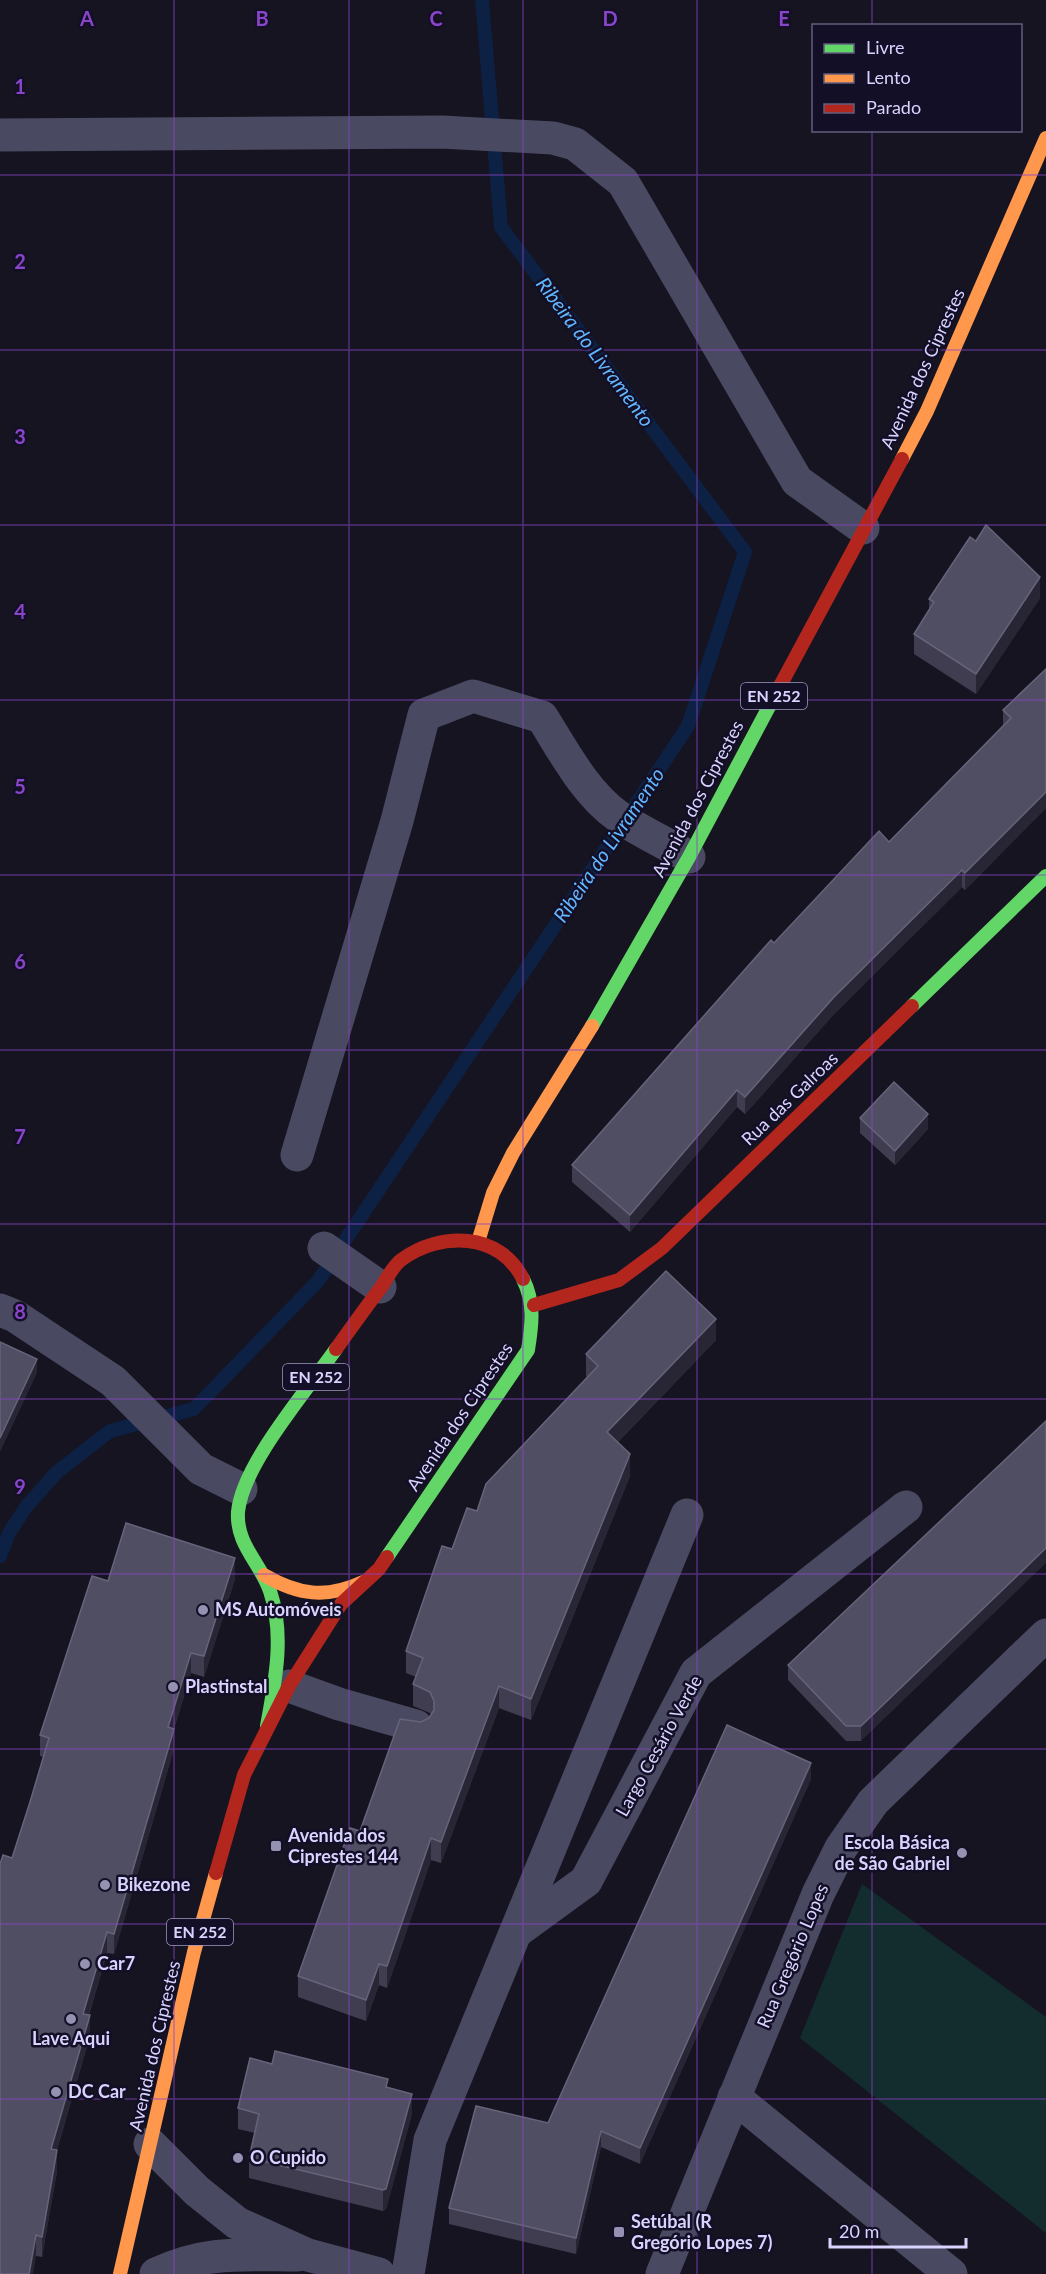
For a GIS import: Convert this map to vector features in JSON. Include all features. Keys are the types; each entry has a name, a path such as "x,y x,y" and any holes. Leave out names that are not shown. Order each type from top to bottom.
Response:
{"main road":[{"name":"Avenida dos Ciprestes","path":"478,1242 494,1193 513,1154 613,992 927,411 1046,138"},
{"name":"Rua das Galroas","path":"534,1305 619,1280 633,1272 662,1248 1046,876"},
{"name":"Avenida dos Ciprestes","path":"120,2274 194,1952 243,1775 289,1686 341,1604 379,1569 528,1350 534,1328 534,1305 527,1283 515,1265 498,1251 478,1242 456,1238 435,1240 368,1279 241,1489 237,1511 239,1535 249,1556 264,1575 272,1596 279,1658 267,1726"},
{"name":"Avenida dos Ciprestes","path":"264,1575 283,1587 306,1594 346,1591 363,1582"}],"street":[{"path":"0,135 442,132 553,138 575,144 623,182 797,481 863,528"},
{"path":"297,1155 397,821 424,715 473,696 542,717 574,768 596,797 618,816 688,856"},
{"path":"324,1248 368,1279"},
{"path":"0,1310 15,1316 113,1380 201,1469 241,1489"},
{"name":"Largo Cesário Verde","path":"516,1932 586,1881 696,1673 906,1507"},
{"path":"408,2274 430,2140 687,1515"},
{"name":"Rua Gregório Lopes","path":"662,2274 818,1894 840,1848 873,1802 1046,1635"},
{"path":"289,1686 339,1704 416,1726"},
{"path":"734,2097 951,2274"},
{"path":"150,2144 197,2190 237,2223 308,2255 379,2274"},
{"path":"156,2274 177,2264 212,2255 308,2255"}],"green space":[{"path":"862,1884 1046,2017 1046,2233 800,2038"}],"building":[{"path":"986,525 1040,577 976,674 914,634 934,602 929,599 970,537 976,541"},
{"path":"1046,669 1046,792 965,873 962,870 834,997 745,1097 737,1090 630,1215 572,1165 771,940 774,943 879,831 889,842 1011,718 1003,710"},
{"path":"894,1082 928,1114 895,1151 860,1118"},
{"path":"666,1271 716,1319 607,1432 630,1454 531,1699 499,1686 441,1842 431,1838 387,1966 379,1964 366,2000 298,1976 350,1828 360,1831 400,1719 421,1722 429,1718 434,1710 434,1701 430,1692 413,1684 423,1658 406,1651 442,1546 452,1549 467,1508 477,1511 486,1484 598,1366 586,1354"},
{"path":"0,1342 37,1359 0,1438"},
{"path":"1046,1421 1046,1548 861,1726 846,1726 788,1665"},
{"path":"126,1523 235,1558 204,1656 191,1653 168,1727 174,1729 114,1934 107,1932 83,2014 90,2015 51,2149 57,2150 42,2237 36,2235 29,2274 0,2274 0,1864 3,1855 12,1858 30,1802 49,1738 40,1735 92,1576 108,1581"},
{"path":"727,1725 811,1763 640,2148 601,2131 576,2238 449,2208 476,2106 548,2123"},
{"path":"275,2051 388,2079 386,2087 412,2094 386,2189 249,2158 259,2114 238,2108 250,2058 272,2064"}],"waterway":[{"name":"Ribeira do Livramento","path":"0,1556 9,1533 26,1507 57,1472 110,1431 194,1409 318,1281 688,726 745,552 501,227 482,0"}],"traffic: fast":[{"path":"592,1026 689,857 780,686"},
{"path":"912,1006 1046,876"},
{"path":"387,1557 528,1350 531,1305 523,1279"},
{"path":"267,1726 277,1658 275,1608 266,1581 241,1534 238,1512 242,1493 263,1450 336,1349"}],"traffic: slow":[{"path":"902,459 927,411 1046,138"},
{"path":"478,1242 493,1193 513,1153 592,1026"},
{"path":"264,1575 289,1587 324,1593 363,1582"},
{"path":"120,2274 194,1952 216,1873"}],"traffic: jam":[{"path":"780,686 902,459"},
{"path":"534,1305 619,1280 662,1248 912,1006"},
{"path":"336,1349 398,1263 416,1251 433,1244 468,1241 485,1245 500,1252 513,1264 523,1279"},
{"path":"216,1873 244,1775 289,1686 341,1604 379,1569 387,1557"}],"place":[{"name":"MS Automóveis","path":"203,1610"},
{"name":"Plastinstal","path":"173,1687"},
{"name":"Avenida dos Ciprestes 144","path":"276,1846"},
{"name":"Escola Básica de São Gabriel","path":"962,1853"},
{"name":"Bikezone","path":"105,1885"},
{"name":"Car7","path":"85,1964"},
{"name":"Lave Aqui","path":"71,2019"},
{"name":"DC Car","path":"56,2092"},
{"name":"O Cupido","path":"238,2158"},
{"name":"Setúbal (R Gregório Lopes 7)","path":"619,2232"}]}
